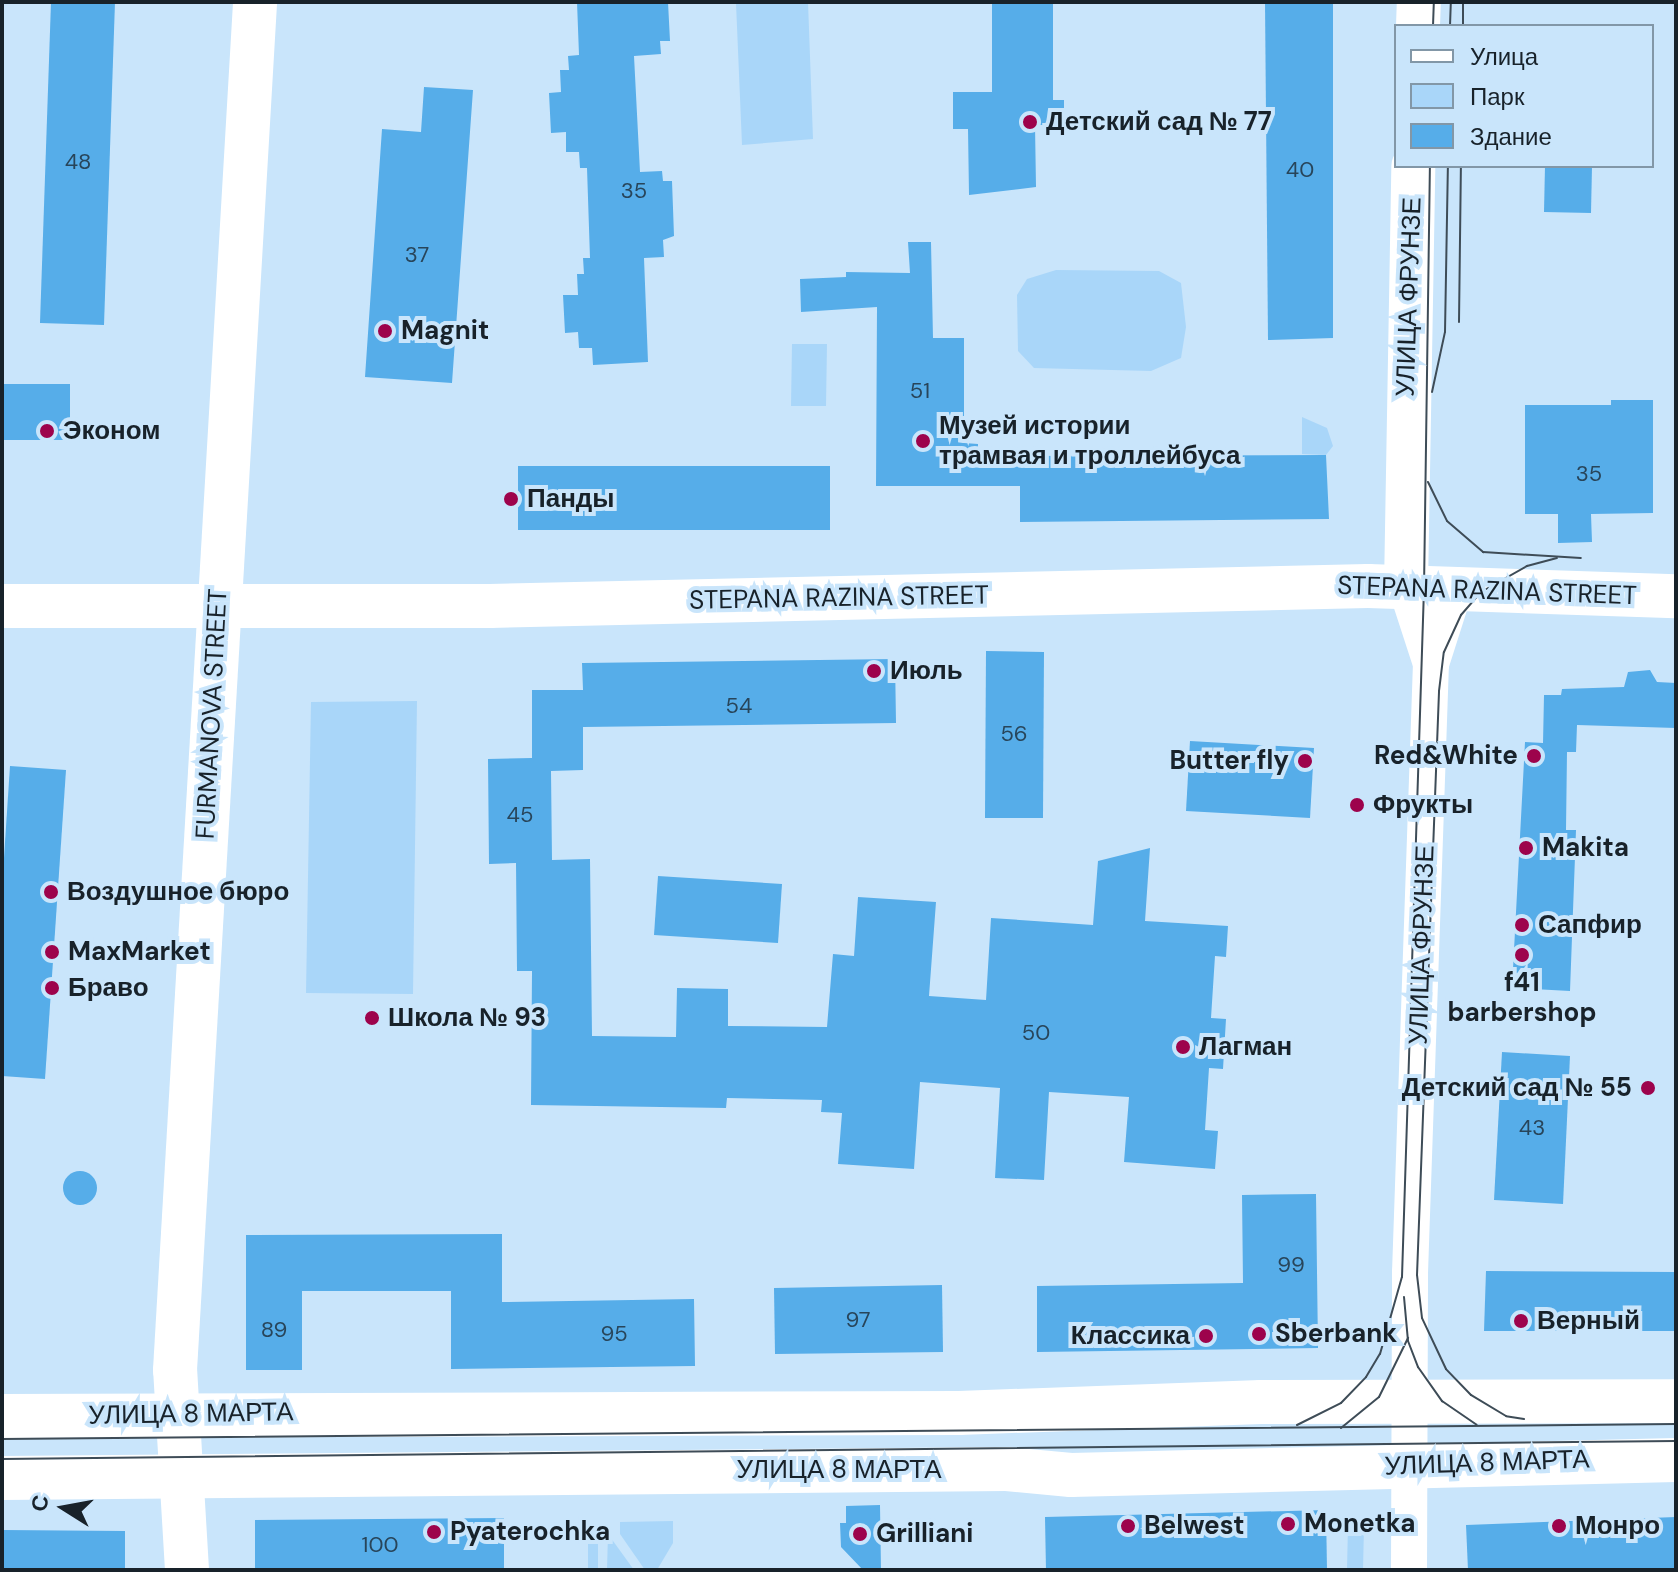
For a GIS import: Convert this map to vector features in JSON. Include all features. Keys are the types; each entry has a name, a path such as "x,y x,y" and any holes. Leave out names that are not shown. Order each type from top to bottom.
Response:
{"main road":[{"name":"FURMANOVA STREET","path":"187,1570 175,1370 186,1131 255,2"},
{"path":"1418,24 1419,2"},
{"name":"УЛИЦА ФРУНЗЕ","path":"1406,587 1413,168"},
{"name":"STEPANA RAZINA STREET","path":"2,606 218,602 490,606 1406,587 1454,592 1676,596"},
{"name":"УЛИЦА 8 МАРТА","path":"2,1416 959,1413 1411,1402 1676,1401"},
{"name":"УЛИЦА 8 МАРТА","path":"2,1478 1007,1469 1071,1475 1412,1464 1676,1460"}],"street":[{"name":"УЛИЦА ФРУНЗЕ","path":"1406,587 1431,664"},
{"path":"1409,1570 1412,1464 1410,1273 1431,664 1454,592"}],"green space":[{"path":"808,2 813,139 742,145 736,3"},
{"path":"1056,270 1159,271 1181,283 1186,327 1181,358 1151,371 1034,368 1018,351 1017,295 1027,279"},
{"path":"792,344 827,344 826,406 791,406"},
{"path":"1302,417 1327,428 1333,446 1326,455 1302,454"},
{"path":"417,701 413,994 306,993 311,702"},
{"path":"673,1521 673,1543 657,1570 645,1570 620,1534 620,1522"},
{"path":"588,1524 598,1524 598,1570 588,1570"},
{"path":"1348,1525 1364,1526 1363,1570 1347,1570"},
{"path":"608,1534 634,1570 607,1570"}],"building":[{"path":"51,2 115,2 104,325 40,323"},
{"path":"577,2 668,2 670,41 660,41 661,54 634,56 640,172 662,171 663,181 672,181 674,236 663,240 664,257 644,258 648,362 593,365 592,348 579,348 578,332 565,333 563,295 578,295 577,274 584,274 583,258 590,258 587,168 580,168 579,152 566,152 566,132 551,133 549,93 561,92 560,70 569,70 568,56 579,55"},
{"path":"992,2 1053,2 1053,100 1064,100 1064,125 1035,125 1036,187 969,195 968,129 953,129 953,92 992,92"},
{"path":"1265,2 1333,2 1333,338 1268,340"},
{"path":"424,87 473,90 452,383 365,377 382,129 421,132"},
{"path":"1545,168 1592,168 1591,213 1544,212"},
{"path":"908,242 931,242 933,338 964,338 964,443 978,444 978,456 1326,455 1329,519 1020,522 1020,486 876,486 877,307 801,312 800,279 846,277 846,272 910,273"},
{"path":"2,384 70,384 70,440 2,440"},
{"path":"1611,400 1653,400 1653,513 1591,514 1592,542 1558,543 1558,514 1525,514 1525,405 1611,405"},
{"path":"518,466 830,466 830,530 518,530"},
{"path":"986,651 1044,652 1043,818 985,818"},
{"path":"895,659 896,723 583,727 583,770 551,771 552,860 590,859 592,1036 676,1037 677,988 728,989 728,1026 827,1027 833,954 854,956 858,897 936,902 929,996 986,1000 991,918 1093,925 1098,861 1150,848 1145,921 1228,926 1226,957 1215,956 1211,1018 1226,1019 1223,1069 1209,1068 1205,1130 1218,1131 1215,1169 1124,1162 1129,1097 1049,1092 1044,1180 995,1178 1000,1088 920,1082 914,1169 838,1164 842,1113 821,1112 822,1100 727,1098 726,1108 531,1105 532,971 517,971 516,863 489,864 488,759 532,758 532,690 583,690 582,663"},
{"path":"1650,670 1657,682 1676,683 1676,728 1577,725 1576,752 1567,752 1566,830 1576,830 1570,991 1512,988 1525,742 1543,743 1544,695 1561,695 1562,689 1624,687 1628,672"},
{"path":"1190,741 1314,748 1310,818 1186,811"},
{"path":"10,766 66,770 45,1079 2,1076 2,888"},
{"path":"658,876 782,884 778,943 654,935"},
{"path":"1502,1052 1570,1056 1563,1204 1494,1200"},
{"path":"80,1171 92,1176 97,1188 92,1200 80,1205 68,1200 63,1188 68,1176"},
{"path":"1316,1194 1318,1348 1037,1352 1037,1286 1243,1283 1242,1195"},
{"path":"502,1234 502,1302 694,1299 695,1366 451,1369 451,1291 302,1291 302,1370 246,1370 246,1235"},
{"path":"1486,1271 1676,1272 1676,1331 1484,1331"},
{"path":"942,1285 943,1352 775,1354 774,1288"},
{"path":"880,1505 881,1570 863,1570 841,1547 840,1523 846,1523 846,1506"},
{"path":"1326,1510 1327,1570 1046,1570 1045,1517"},
{"path":"1676,1517 1676,1570 1468,1570 1466,1525"},
{"path":"504,1518 504,1570 255,1570 255,1520"},
{"path":"2,1530 125,1531 125,1570 2,1570"}],"tram line":[{"path":"1433,24 1434,2"},
{"path":"1450,24 1451,2"},
{"path":"1463,2 1463,24"},
{"path":"1297,1425 1341,1403 1366,1377 1380,1354 1402,1277 1424,589 1430,168"},
{"path":"1432,392 1445,332 1448,168"},
{"path":"1459,322 1461,168"},
{"path":"1428,482 1447,521 1483,552 1581,558"},
{"path":"1524,1419 1506,1416 1471,1395 1446,1369 1422,1318 1417,1275 1439,691 1444,652 1461,615 1481,592 1527,566 1557,558"},
{"path":"1404,1297 1408,1341 1418,1367 1442,1401 1477,1425"},
{"path":"1341,1428 1379,1397 1408,1338"},
{"path":"2,1439 1676,1424"},
{"path":"2,1459 1676,1441"}],"place":[{"name":"Детский сад № 77","path":"1030,122"},
{"name":"Magnit","path":"385,331"},
{"name":"Эконом","path":"47,431"},
{"name":"Музей истории трамвая и троллейбуса","path":"923,441"},
{"name":"Панды","path":"511,499"},
{"name":"Июль","path":"874,671"},
{"name":"Red&White","path":"1534,756"},
{"name":"Butter fly","path":"1305,761"},
{"name":"Фрукты","path":"1357,805"},
{"name":"Makita","path":"1526,848"},
{"name":"Воздушное бюро","path":"51,892"},
{"name":"Сапфир","path":"1522,925"},
{"name":"MaxMarket","path":"52,952"},
{"name":"f41 barbershop","path":"1522,955"},
{"name":"Браво","path":"52,988"},
{"name":"Школа № 93","path":"372,1018"},
{"name":"Лагман","path":"1183,1047"},
{"name":"Детский сад № 55","path":"1648,1088"},
{"name":"Верный","path":"1521,1321"},
{"name":"Sberbank","path":"1259,1334"},
{"name":"Классика","path":"1206,1336"},
{"name":"Monetka","path":"1288,1524"},
{"name":"Belwest","path":"1128,1526"},
{"name":"Монро","path":"1559,1526"},
{"name":"Pyaterochka","path":"434,1532"},
{"name":"Grilliani","path":"860,1534"}]}
